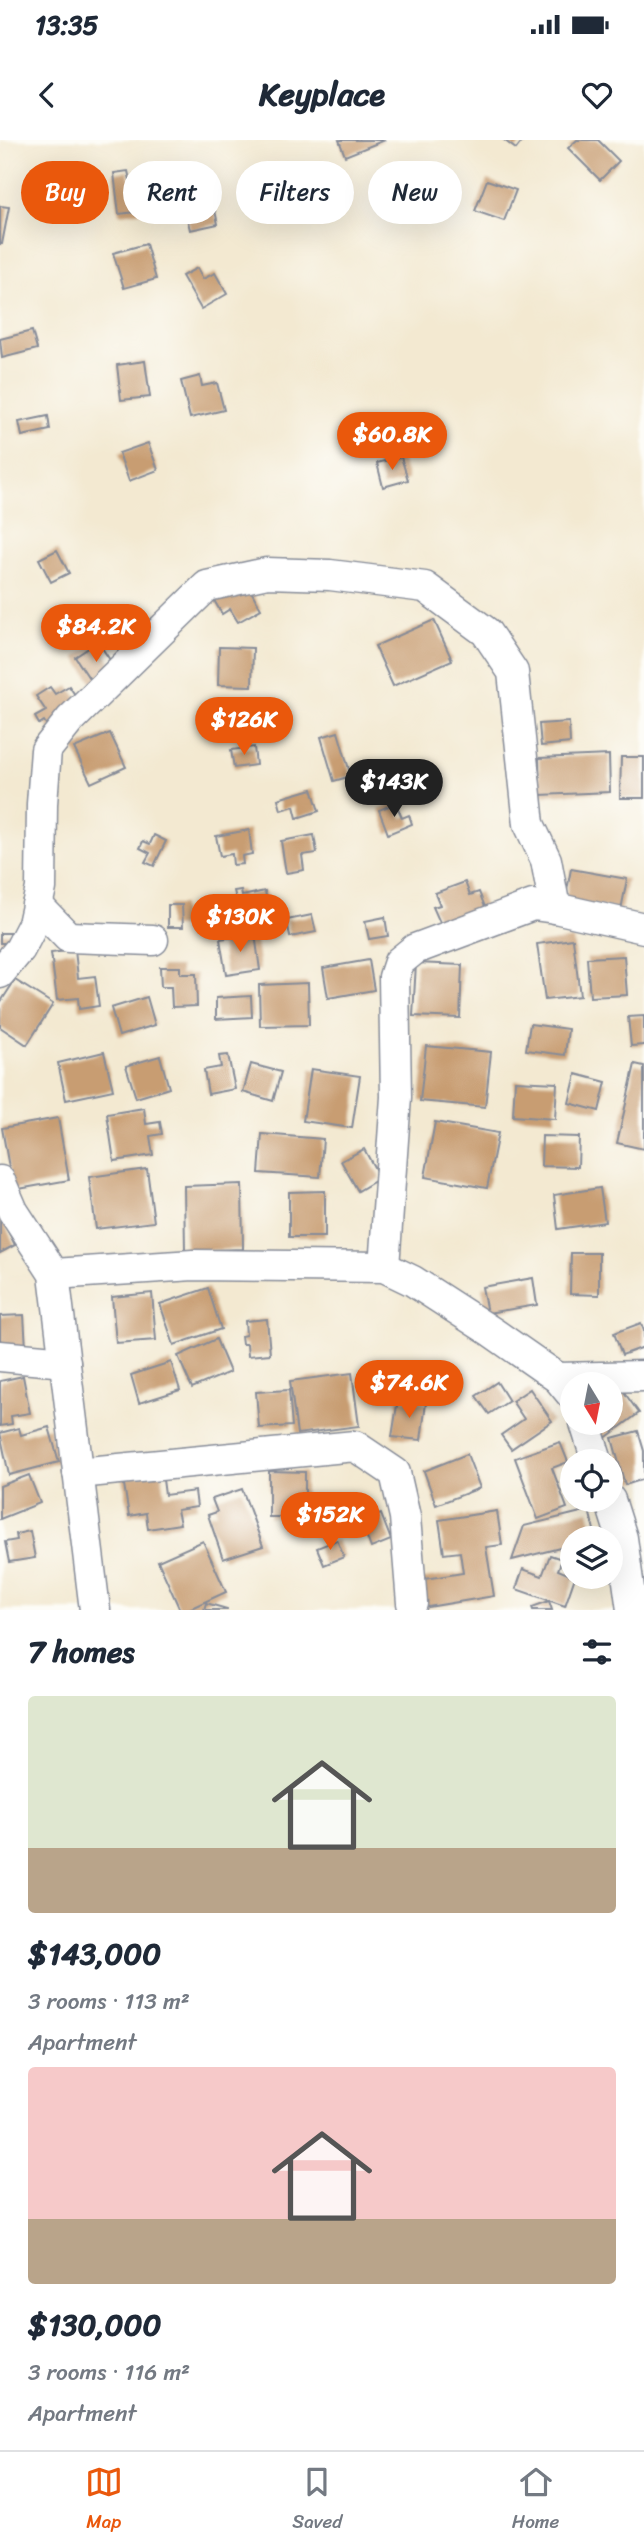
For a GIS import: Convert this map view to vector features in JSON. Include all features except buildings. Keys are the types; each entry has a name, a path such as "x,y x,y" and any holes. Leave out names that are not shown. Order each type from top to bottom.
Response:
{"street":[{"path":"0,973 20,949 33,924 41,888 46,750 70,720 207,586 267,573 330,575 425,587 486,632 513,672 529,824 546,860 555,908"},
{"path":"37,905 68,937 153,940"},
{"path":"384,1268 396,1097 395,970 405,955 533,905 644,928"},
{"path":"0,1181 13,1211 54,1274 95,1610"},
{"path":"54,1274 193,1265 384,1268 413,1281 560,1384"},
{"path":"0,1356 65,1362"},
{"path":"623,1379 644,1376"},
{"path":"78,1473 355,1446 395,1473 405,1517 412,1603"},
{"path":"614,1512 622,1538 632,1610"}]}
